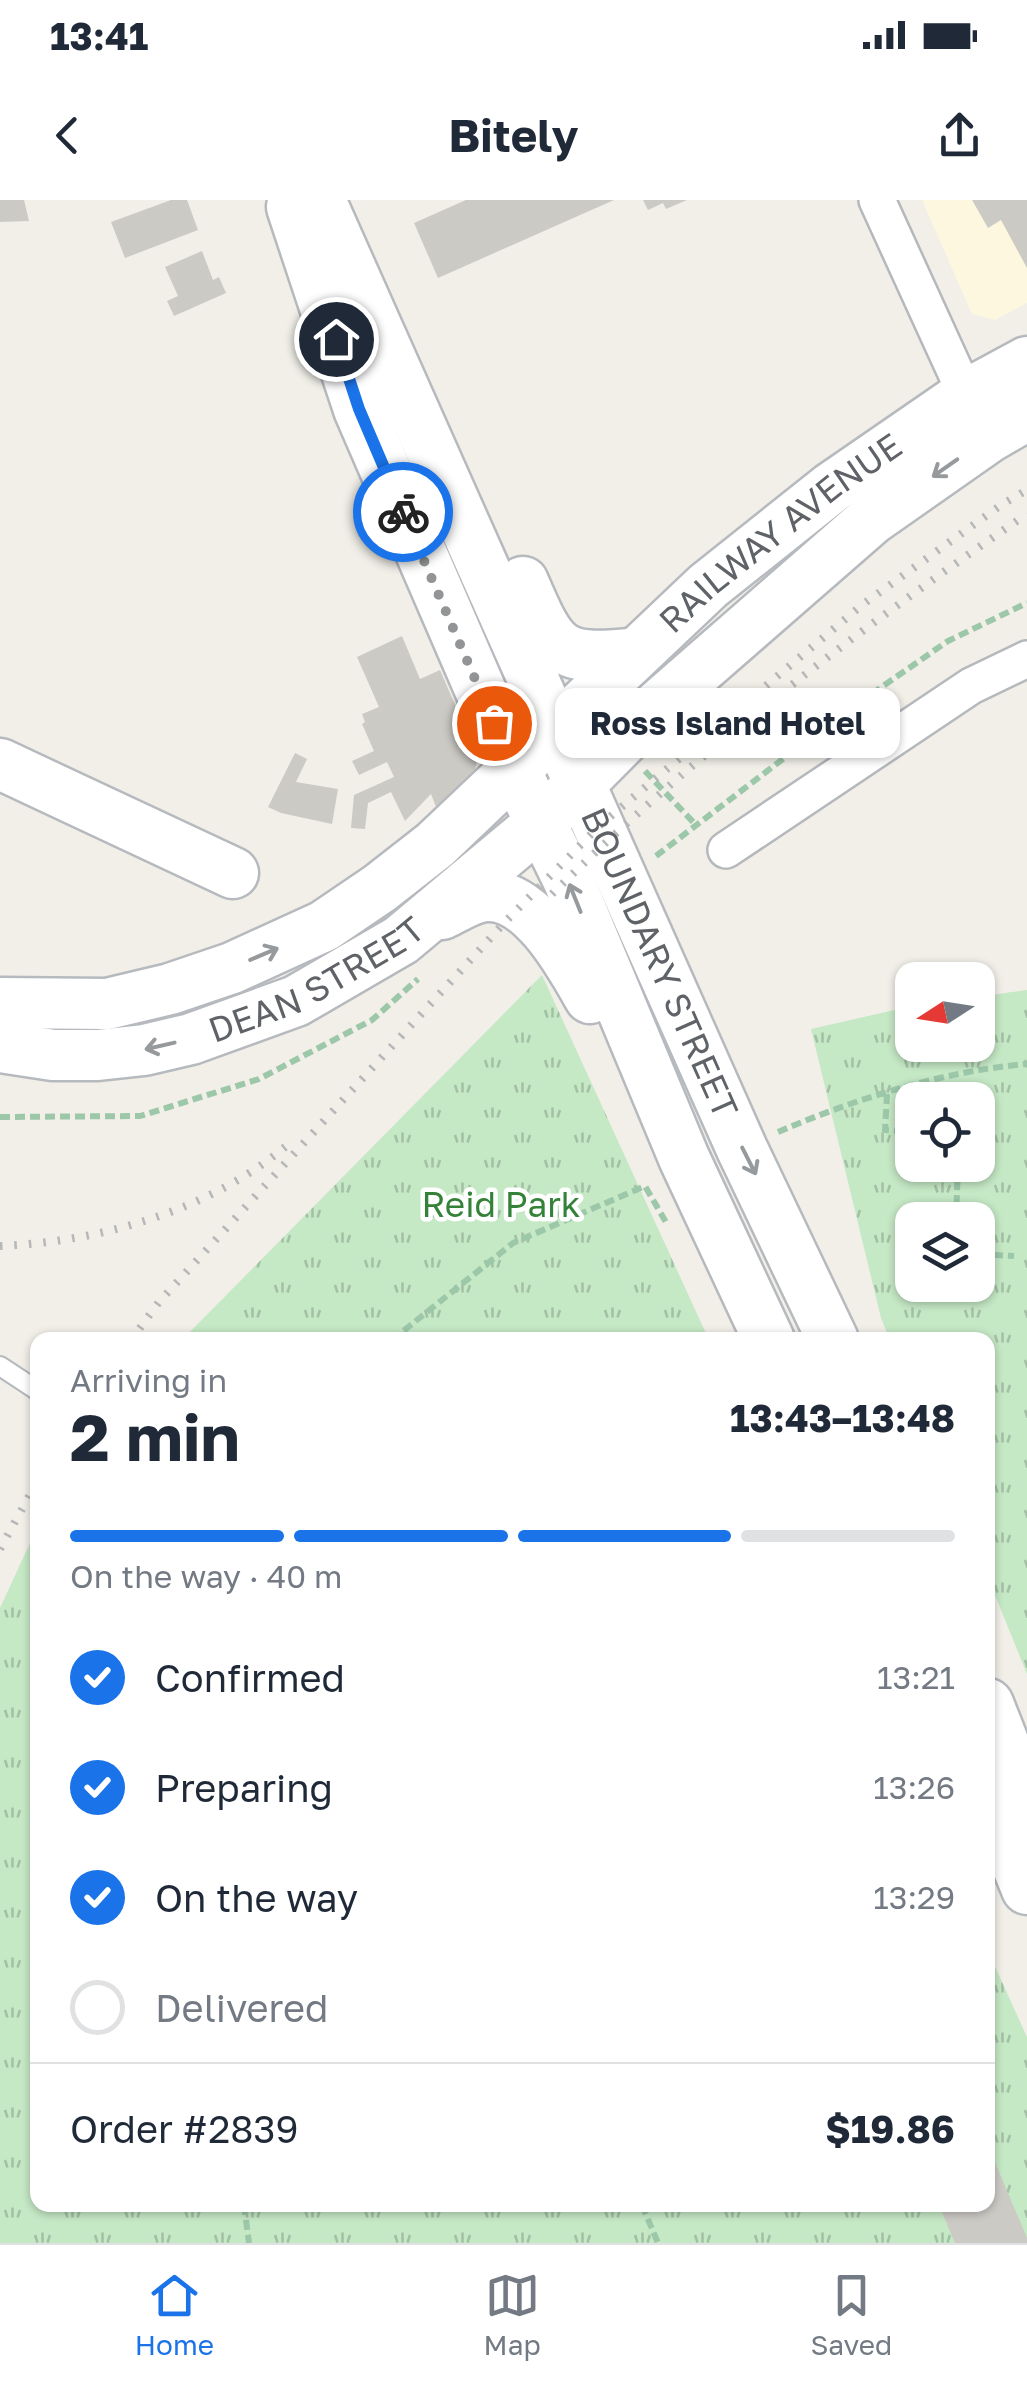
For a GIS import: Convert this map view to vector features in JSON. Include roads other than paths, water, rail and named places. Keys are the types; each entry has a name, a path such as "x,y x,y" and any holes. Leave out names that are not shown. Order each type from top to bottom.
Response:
{"main road":[{"name":"BOUNDARY STREET","path":"290,200 359,409 515,770 568,879 700,1194 765,1332"},
{"name":"BOUNDARY STREET","path":"320,200 734,1132 830,1332"},
{"name":"RAILWAY AVENUE","path":"554,731 708,586 816,500 966,395 1027,362"},
{"path":"392,364 482,489 541,624 552,640 564,650 588,658 636,653"},
{"name":"RAILWAY AVENUE","path":"580,785 653,710 872,519 1027,415"},
{"name":"DEAN STREET","path":"0,1003 106,1004 170,990 324,926 435,845 554,731"},
{"path":"0,764 232,872"},
{"name":"DEAN STREET","path":"0,1047 52,1055 144,1050 191,1039 296,1001 401,940 541,823 580,785"},
{"path":"419,925 486,896 512,904 542,926 563,950 700,1194"},
{"path":"995,1722 1027,1803"},
{"path":"995,1810 1027,1889"}],"street":[{"path":"877,200 966,395"},
{"path":"726,850 971,686 1027,660"}],"lane":[{"path":"0,1366 30,1386"}],"railway":[{"path":"137,1332 159,1302 505,922 599,826 862,605 1027,490"},
{"path":"552,894 663,791 781,693 1027,514"},
{"path":"0,1246 77,1237 155,1218 228,1186 292,1141"},
{"path":"0,1549 30,1495"}],"place":[{"name":"Ross Island Hotel","path":"494,723"}],"park label":[{"name":"Reid Park","path":"501,1205"}]}
